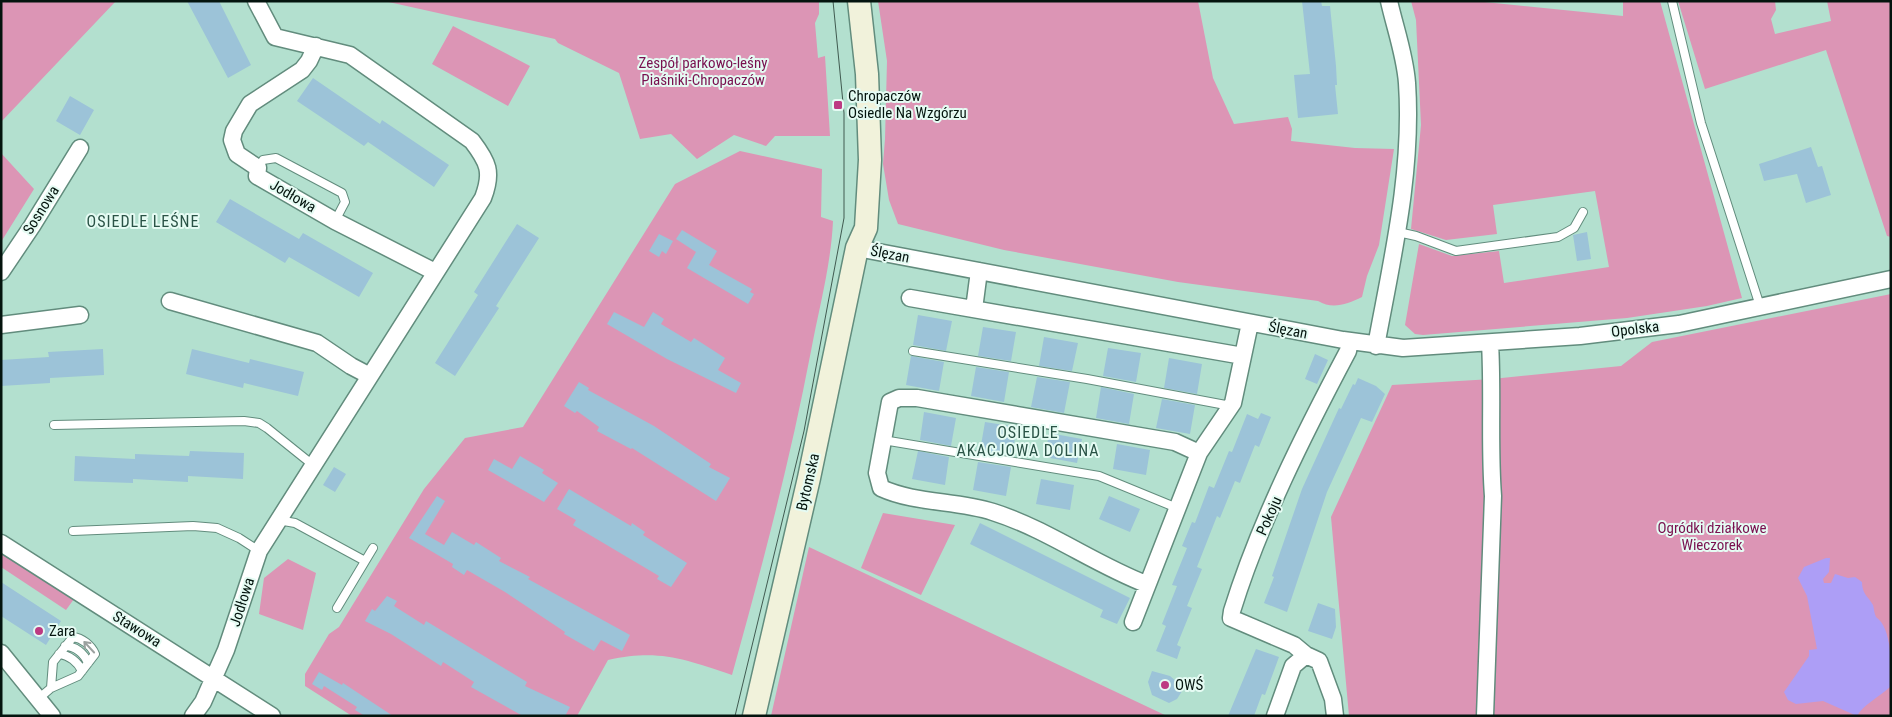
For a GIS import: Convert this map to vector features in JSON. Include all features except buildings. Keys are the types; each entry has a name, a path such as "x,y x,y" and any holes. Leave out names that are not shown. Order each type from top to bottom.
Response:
{"main road":[{"name":"Bytomska","path":"846,1 856,97 857,164 852,235 857,248"},
{"name":"Bytomska","path":"754,716 809,478 857,248 866,228 870,160 867,74 860,1"}],"street":[{"name":"Jodłowa","path":"193,716 204,702 226,650 259,551 483,198 488,178 486,159 472,141 350,55 275,37 256,1"},
{"path":"1376,346 1398,232 1408,145 1407,83 1389,1"},
{"name":"Jodłowa","path":"316,46 309,61 302,70 250,104 234,131 232,140 237,154 258,168 257,176 335,221 435,272"},
{"name":"Sosnowa","path":"1,272 80,148"},
{"name":"Ślęzan","path":"857,248 1376,346"},
{"path":"974,309 979,271"},
{"name":"Opolska","path":"1376,346 1403,348 1580,336 1679,324 1891,279"},
{"path":"910,298 1243,356"},
{"path":"170,301 317,343 351,366 370,376"},
{"path":"1,325 80,316"},
{"path":"1133,622 1146,584 1199,453 1231,406 1250,323"},
{"name":"Pokoju","path":"1334,716 1333,699 1319,660 1306,655 1294,645 1231,618 1247,564 1294,460 1348,351 1350,341"},
{"path":"1485,716 1493,496 1490,462 1492,389 1490,342"},
{"path":"1146,584 1021,523 992,512 898,496 881,488 877,473 890,402 899,398 917,398 1174,442 1199,453"},
{"name":"Stawowa","path":"1,543 272,716"},
{"path":"1,652 52,716"},
{"path":"1275,716 1293,666 1306,655"}],"lane":[{"path":"1672,1 1701,123 1760,306"},
{"path":"258,168 263,160 276,158 342,192 345,202 335,221"},
{"path":"1398,232 1416,236 1456,252 1558,237 1574,228 1583,212"},
{"path":"913,351 1087,379 1224,403 1231,406"},
{"path":"54,425 244,421 259,423 313,465"},
{"path":"883,440 1099,476 1177,508"},
{"path":"278,520 295,523 366,561"},
{"path":"73,531 193,526 217,528 239,538 259,551"},
{"path":"337,608 374,548"},
{"path":"38,699 51,688 66,683 82,672 88,663 86,657 72,646 65,646 54,662 51,688"},
{"path":"59,654 66,655 79,665 82,672"}],"green space":[{"path":"1,1 116,1 1,122"},
{"name":"Zespół parkowo-leśny Piaśniki-Chropaczów","path":"384,1 819,1 819,14 815,23 818,58 825,56 830,136 775,136 766,146 734,135 697,159 671,134 640,139 619,73 558,43 555,39"},
{"path":"878,1 1198,1 1213,78 1234,124 1288,117 1292,129 1291,141 1355,148 1394,149 1379,245 1367,276 1362,297 1335,306 1318,301 1178,282 1004,250 898,224 889,200 883,164 887,61"},
{"path":"1411,1 1475,1 1623,16 1623,1 1660,1 1742,298 1707,306 1627,318 1423,335 1415,334 1405,325 1419,244 1452,256 1499,251 1504,283 1609,267 1595,191 1493,205 1497,234 1446,240 1411,229 1421,125 1416,20"},
{"path":"1678,1 1775,1 1776,10 1771,19 1775,34 1831,21 1827,1 1891,1 1891,237 1887,236 1826,50 1705,89"},
{"path":"453,26 530,66 508,106 432,64"},
{"path":"740,151 822,169 821,217 833,221 827,270 794,433 765,554 732,675 671,657 642,655 608,660 577,716 352,716 305,686 305,674 329,634 339,627 424,489 465,438 523,427 675,184"},
{"path":"1,153 34,189 1,242"},
{"name":"Ogródki działkowe Wieczorek","path":"1891,294 1891,716 1349,716 1331,517 1392,385 1492,379 1621,366 1652,342"},
{"path":"883,513 955,525 921,595 861,568"},
{"path":"809,547 1167,716 771,716"},
{"path":"1,553 74,599 66,610 1,567"},
{"path":"288,559 316,573 303,630 259,614 264,578"}],"shaded area":[{"path":"1830,558 1829,572 1823,579 1824,583 1831,583 1835,574 1848,578 1855,577 1862,582 1864,592 1873,605 1876,617 1885,630 1890,649 1890,687 1859,712 1857,716 1823,701 1796,704 1788,700 1784,692 1809,656 1809,650 1817,649 1807,596 1798,578 1804,567"}],"tram line":[{"path":"735,716 804,431 844,218 844,113 833,1"}],"place":[{"name":"Chropaczów Osiedle Na Wzgórzu","path":"838,105"},
{"name":"Zara","path":"39,631"},
{"name":"OWŚ","path":"1165,685"}],"district":[{"name":"OSIEDLE LEŚNE","path":"143,221"},
{"name":"OSIEDLE AKACJOWA DOLINA","path":"1028,441"}]}
